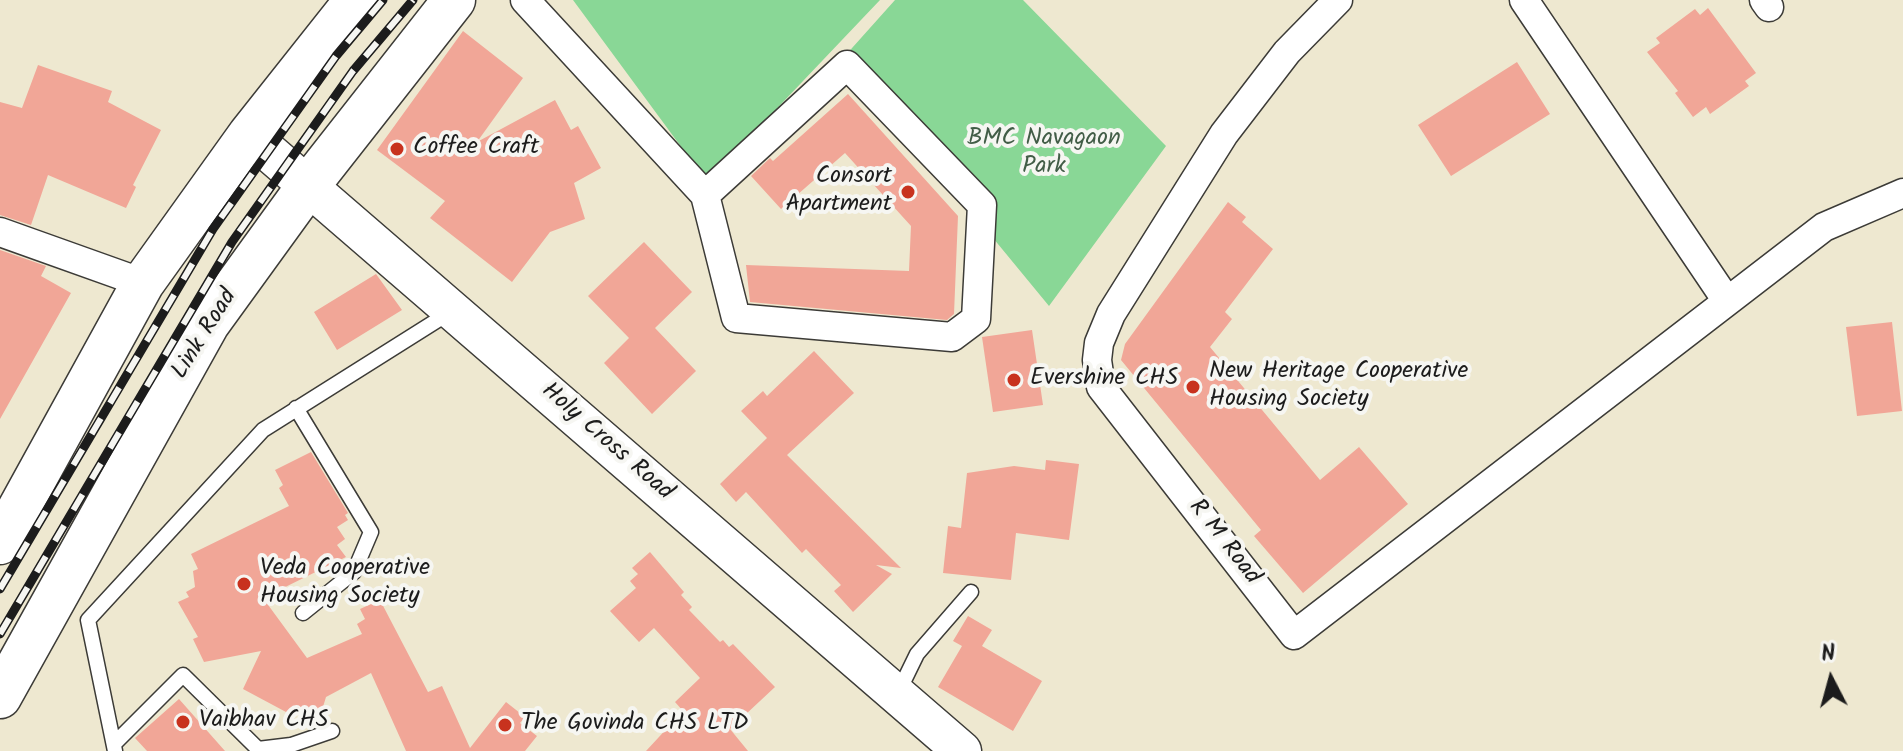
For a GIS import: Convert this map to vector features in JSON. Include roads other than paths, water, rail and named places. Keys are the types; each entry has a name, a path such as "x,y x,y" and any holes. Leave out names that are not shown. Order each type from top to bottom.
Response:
{"main road":[{"path":"0,543 143,283 249,135 356,0"},
{"name":"Link Road","path":"0,697 208,324 308,186 454,0"}],"street":[{"path":"525,0 705,195 736,318 952,337 976,319 982,205 847,65 705,195"},
{"name":"R M Road","path":"1338,0 1287,52 1224,134 1111,314 1099,343 1097,360 1101,387 1294,635 1824,227 1903,193"},
{"path":"1524,0 1727,301"},
{"name":"Holy Cross Road","path":"249,135 962,751"},
{"path":"0,232 143,283"}],"lane":[{"path":"115,747 88,620 263,430 452,311"},
{"path":"296,408 371,532 354,572 303,613"},
{"path":"897,695 917,654 971,592"},
{"path":"115,747 183,675 258,749 291,745 332,731"}],"railway":[{"path":"0,589 213,229 336,56 383,0"},
{"path":"0,634 232,242 353,71 413,0"}],"place":[{"name":"Coffee Craft","path":"397,149"},
{"name":"Consort Apartment","path":"908,192"},
{"name":"Evershine CHS","path":"1014,380"},
{"name":"New Heritage Cooperative Housing Society","path":"1193,387"},
{"name":"Veda Cooperative Housing Society","path":"244,584"},
{"name":"Vaibhav CHS","path":"183,722"},
{"name":"The Govinda CHS LTD","path":"505,725"}],"park label":[{"name":"BMC Navagaon Park","path":"1044,154"}]}
